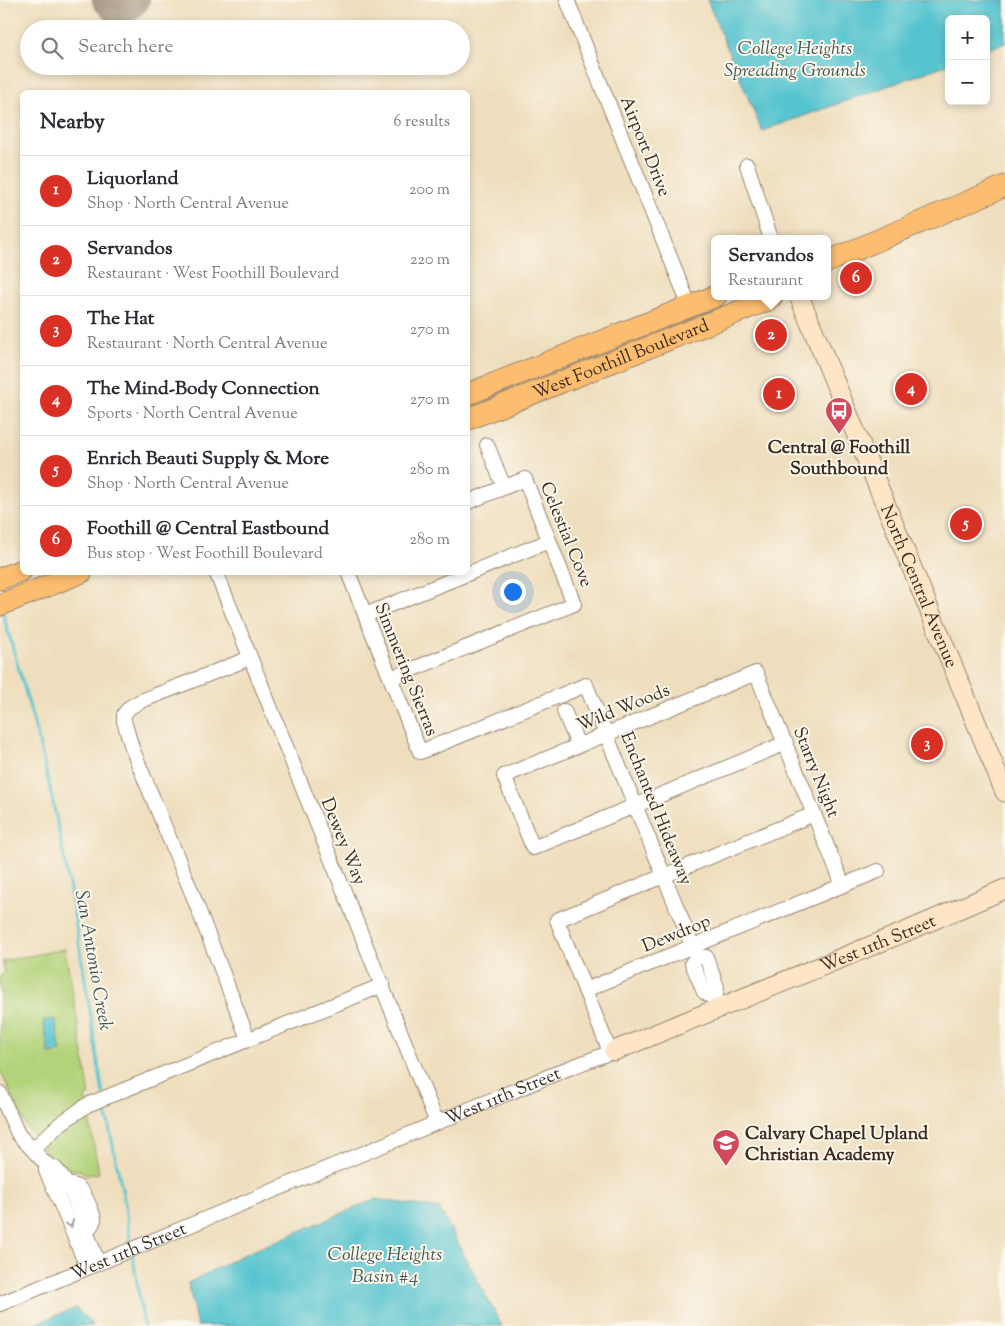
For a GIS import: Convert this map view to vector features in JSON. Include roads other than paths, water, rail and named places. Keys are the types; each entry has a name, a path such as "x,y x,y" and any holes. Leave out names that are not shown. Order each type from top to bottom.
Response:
{"main road":[{"path":"831,260 1005,186"},
{"name":"West Foothill Boulevard","path":"470,393 711,298"},
{"name":"West Foothill Boulevard","path":"470,418 768,300"},
{"name":"North Central Avenue","path":"801,300 1005,792"},
{"path":"578,376 577,371 585,361 637,339 644,325"},
{"path":"470,415 474,407 481,402 536,380 542,370 542,365"},
{"path":"5,602 74,575"},
{"name":"West 11th Street","path":"612,1051 717,1003 905,932 1005,889"}],"street":[{"name":"Airport Drive","path":"567,0 690,307"},
{"path":"746,165 770,235"},
{"path":"470,501 504,487 487,445"},
{"name":"Celestial Cove","path":"391,678 574,604 525,479 504,487"},
{"path":"470,573 549,541"},
{"name":"Dewey Way","path":"217,575 437,1124"},
{"name":"Simmering Sierras","path":"349,575 420,752 586,685"},
{"path":"365,615 464,575"},
{"path":"248,1039 192,893 132,748 124,721 124,714 130,707 141,702 250,658"},
{"name":"Wild Woods","path":"635,806 533,848 504,776 756,673"},
{"name":"Starry Night","path":"756,673 843,885"},
{"name":"Enchanted Hideaway","path":"586,685 695,951"},
{"path":"564,712 578,745"},
{"path":"635,806 786,743"},
{"path":"612,1051 557,920 814,814"},
{"name":"Dewdrop","path":"585,990 695,951 878,871"},
{"path":"695,951 706,957 717,987 717,1003 704,992 692,963 695,951"},
{"path":"698,977 712,972"},
{"path":"33,1149 60,1124 87,1105 382,985"},
{"name":"West 11th Street","path":"0,1304 612,1051"},
{"path":"0,1093 18,1134 46,1164 46,1171 61,1188 73,1196 86,1232 93,1265"},
{"path":"61,1188 93,1265"}],"water":[{"name":"College Heights Spreading Grounds","path":"707,0 1005,0 1005,43 990,49 990,15 945,15 945,65 762,131"},
{"path":"55,1019 61,1052 49,1054 43,1021"},
{"name":"College Heights Basin #4","path":"376,1199 440,1209 502,1326 197,1326 188,1283 238,1257"},
{"path":"76,1308 94,1326 29,1326"}],"waterway":[{"name":"San Antonio Creek","path":"2,611 38,739 56,817 75,920 103,1094"},
{"name":"San Antonio Creek","path":"104,1102 124,1199 131,1246"},
{"name":"San Antonio Creek","path":"132,1252 144,1326"}],"place":[{"name":"Foothill @ Central Eastbound","path":"856,278"},
{"name":"Servandos","path":"771,335"},
{"name":"The Mind-Body Connection","path":"911,389"},
{"name":"Liquorland","path":"779,394"},
{"name":"Central @ Foothill Southbound","path":"839,435"},
{"name":"Enrich Beauti Supply & More","path":"966,524"},
{"name":"The Hat","path":"927,744"},
{"name":"Calvary Chapel Upland Christian Academy","path":"726,1167"}]}
